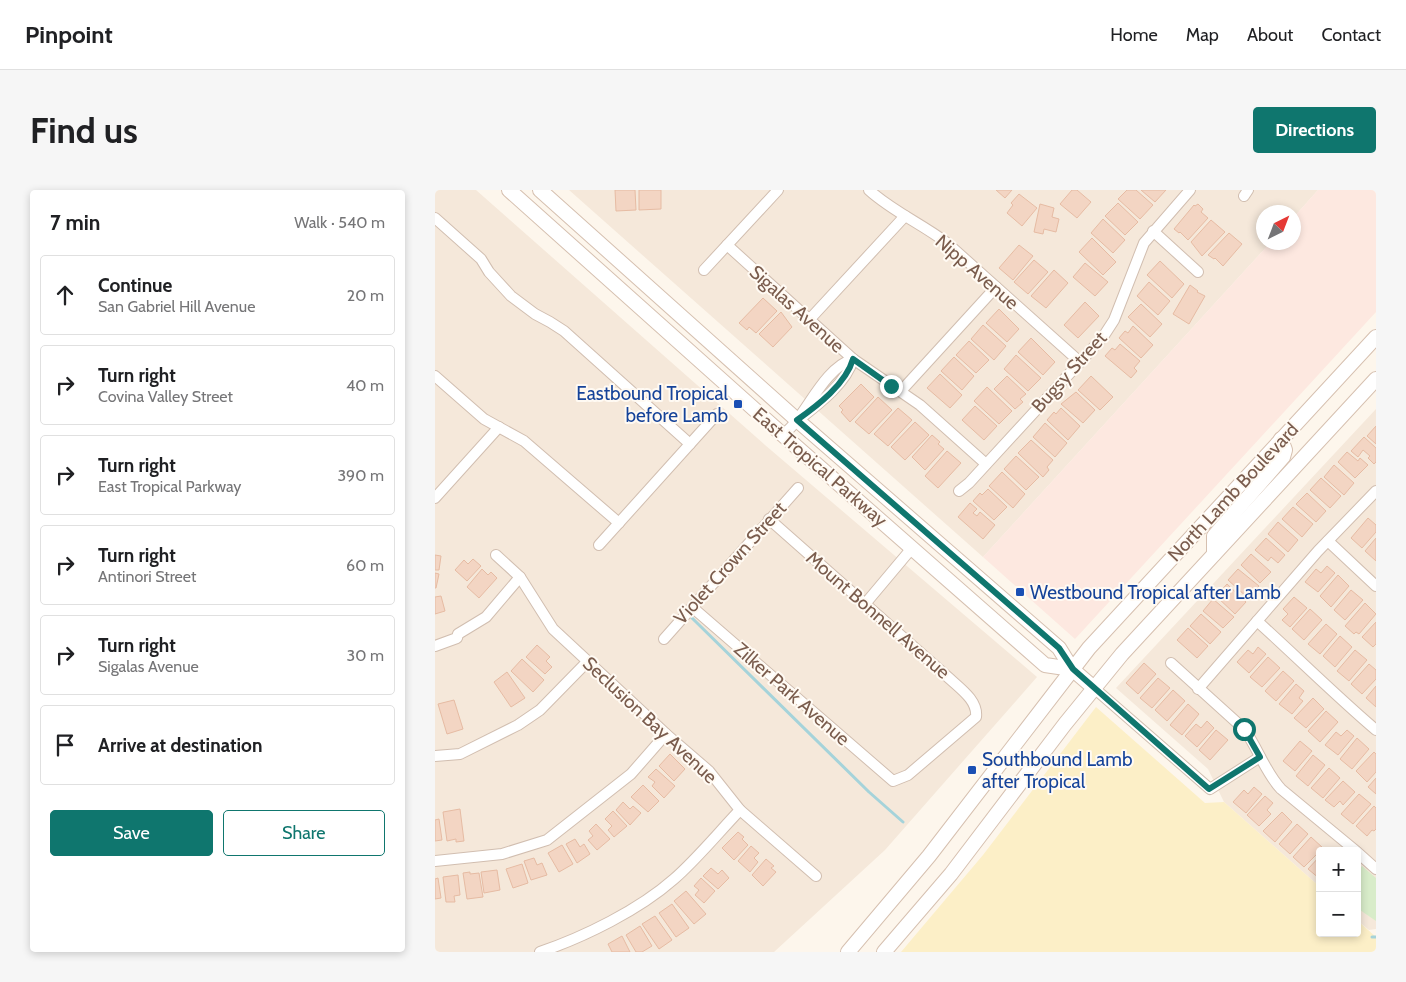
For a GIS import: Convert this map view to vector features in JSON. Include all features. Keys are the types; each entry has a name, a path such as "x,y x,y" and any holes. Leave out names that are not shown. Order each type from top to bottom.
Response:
{"main road":[{"name":"East Tropical Parkway","path":"509,190 783,435 1045,665 1073,669"},
{"name":"East Tropical Parkway","path":"540,190 797,420 1059,648 1073,669 1094,688"},
{"name":"North Lamb Boulevard","path":"848,952 929,856 1073,669 1115,619 1376,337"},
{"name":"North Lamb Boulevard","path":"885,952 951,874 1122,654 1376,379"},
{"path":"1214,554 1214,536 1283,457 1285,450 1281,439"}],"street":[{"path":"704,270 778,190"},
{"name":"Nipp Avenue","path":"869,190 883,202 935,234 1080,362"},
{"name":"Bugsy Street","path":"959,491 969,483 1110,327 1139,253 1153,231 1190,190"},
{"path":"809,320 905,216"},
{"path":"435,218 481,259 499,285 511,296 535,314 564,331 690,444"},
{"path":"1153,231 1198,272"},
{"name":"Sigalas Avenue","path":"727,245 853,359 920,405 986,464"},
{"path":"901,391 996,287"},
{"path":"783,435 797,420 820,403 850,370 853,359"},
{"path":"435,376 484,419 524,441 619,523"},
{"path":"599,545 717,414"},
{"path":"435,498 499,427"},
{"name":"Violet Crown Street","path":"663,639 797,488"},
{"path":"1198,689 1328,541 1376,491"},
{"name":"Mount Bonnell Avenue","path":"769,519 967,695 975,705 976,717 908,775 893,781"},
{"path":"1328,541 1376,586"},
{"path":"865,604 913,548"},
{"name":"Seclusion Bay Avenue","path":"496,554 520,578 553,629 666,734 709,771 740,810 816,876"},
{"path":"435,646 457,638 458,634 486,617 520,578"},
{"name":"Zilker Park Avenue","path":"692,607 893,781"},
{"path":"1257,621 1376,730"},
{"path":"435,756 460,754 518,724 540,710 587,662"},
{"path":"1171,663 1244,729 1273,781 1352,847"},
{"name":"East Tropical Parkway","path":"1094,688 1209,789 1260,757"},
{"path":"435,861 502,854 547,840 631,774 666,734"},
{"path":"540,952 563,944 648,900 675,878 740,810"},
{"path":"1361,855 1376,869"}],"shaded area":[{"path":"435,190 476,190 765,445 1037,677 885,850 774,952 435,952"},
{"path":"569,190 1318,190 1301,209 1301,205 1256,205 1256,250 1264,250 983,557"},
{"path":"1318,190 1376,190 1376,312 1075,639 983,557 1264,250 1301,250 1301,209"},
{"path":"1376,409 1376,929 1369,930 1361,923 1361,847 1316,847 1316,883 1224,802 1208,769 1116,688"}],"green space":[{"path":"1361,867 1376,878 1376,921 1361,911"}],"sand":[{"path":"1096,707 1205,803 1224,802 1316,883 1316,937 1361,937 1361,924 1376,937 1376,952 901,952 983,855"}],"building":[{"path":"615,190 635,190 636,210 616,211"},
{"path":"639,190 661,190 661,209 639,210"},
{"path":"996,190 1012,190 1005,198"},
{"path":"1072,190 1077,190 1091,202 1077,218 1060,204"},
{"path":"1127,190 1136,190 1153,205 1140,219 1118,199"},
{"path":"1141,190 1166,190 1155,202"},
{"path":"1019,194 1037,208 1022,226 1007,213 1013,205 1011,203"},
{"path":"1118,203 1138,222 1125,235 1105,216"},
{"path":"1040,204 1054,208 1052,217 1059,219 1056,232 1044,229 1043,234 1034,232"},
{"path":"1198,204 1203,209 1201,212 1208,218 1188,240 1174,229 1194,205"},
{"path":"1103,219 1125,240 1113,253 1091,233"},
{"path":"1211,220 1225,232 1202,256 1191,242"},
{"path":"1229,233 1242,244 1223,266 1215,258 1208,255"},
{"path":"1092,238 1116,262 1103,275 1079,252"},
{"path":"1019,245 1033,256 1013,280 999,268"},
{"path":"1034,260 1048,272 1028,294 1014,282"},
{"path":"1160,261 1184,284 1172,298 1147,275"},
{"path":"1085,263 1108,282 1095,296 1073,277"},
{"path":"1054,270 1068,283 1046,308 1031,296"},
{"path":"1149,282 1170,301 1158,315 1137,296"},
{"path":"1190,285 1197,292 1205,296 1189,324 1173,314"},
{"path":"763,298 777,311 756,333 749,327 747,330 739,323"},
{"path":"1085,302 1099,316 1078,338 1064,325"},
{"path":"1141,304 1162,324 1150,337 1128,317"},
{"path":"999,309 1019,329 1007,342 986,323"},
{"path":"781,312 792,327 773,347 759,334"},
{"path":"983,325 1006,346 994,360 971,339"},
{"path":"1133,326 1153,345 1141,358 1119,338 1125,331 1128,333"},
{"path":"1031,338 1055,362 1043,375 1018,352"},
{"path":"969,341 989,360 976,373 956,355"},
{"path":"1120,344 1140,361 1134,368 1137,371 1131,378 1105,356 1112,348 1115,350"},
{"path":"1016,355 1041,378 1028,391 1004,369"},
{"path":"954,357 974,376 962,390 941,371"},
{"path":"940,374 962,395 950,408 927,388"},
{"path":"1007,376 1026,394 1020,399 1023,402 1015,409 994,389"},
{"path":"1091,376 1113,397 1100,410 1078,390"},
{"path":"861,384 874,397 850,422 841,412 843,410 839,406"},
{"path":"987,387 1012,411 999,424 974,401"},
{"path":"1076,392 1095,410 1083,423 1061,404"},
{"path":"878,397 892,410 869,434 855,422"},
{"path":"975,406 997,426 984,440 962,420"},
{"path":"898,408 912,420 888,446 874,434"},
{"path":"1061,408 1080,426 1068,440 1047,420 1054,412 1056,414"},
{"path":"915,422 929,435 905,460 891,447"},
{"path":"1045,423 1067,443 1055,457 1033,437"},
{"path":"1376,426 1376,444 1367,436"},
{"path":"932,435 940,442 938,444 944,449 925,470 912,457"},
{"path":"1364,437 1376,448 1376,462 1374,464 1368,458 1370,456 1363,450 1358,457 1351,451"},
{"path":"1031,440 1053,460 1047,467 1049,470 1043,477 1018,453"},
{"path":"947,451 961,463 938,488 925,476"},
{"path":"1347,452 1358,461 1360,458 1368,465 1355,478 1338,462"},
{"path":"1016,456 1039,477 1026,490 1004,469"},
{"path":"1334,465 1354,483 1344,495 1324,477"},
{"path":"1002,472 1025,494 1013,508 989,486"},
{"path":"1321,478 1341,496 1330,508 1310,490"},
{"path":"988,489 1007,507 994,520 973,501 980,493 982,495"},
{"path":"1307,493 1326,511 1316,522 1296,504"},
{"path":"970,503 977,509 973,513 977,516 980,512 995,525 983,539 958,517"},
{"path":"1293,507 1313,524 1302,537 1282,519"},
{"path":"1368,518 1376,525 1376,532 1362,548 1351,538"},
{"path":"1278,522 1298,540 1288,552 1268,534"},
{"path":"1266,538 1285,555 1278,563 1271,557 1268,561 1255,550"},
{"path":"1376,538 1376,561 1365,551"},
{"path":"1251,554 1271,572 1260,583 1241,565"},
{"path":"435,555 441,556 439,570 435,570"},
{"path":"473,559 481,566 467,581 455,570 464,560 468,564"},
{"path":"1327,566 1335,573 1318,592 1305,582 1316,569 1321,573"},
{"path":"482,569 488,575 491,572 497,578 479,598 467,587"},
{"path":"1238,569 1259,586 1248,598 1228,580"},
{"path":"435,573 439,574 436,588 435,588"},
{"path":"1338,575 1349,586 1331,607 1320,596"},
{"path":"1227,584 1246,602 1235,614 1216,596"},
{"path":"1351,590 1363,600 1345,620 1334,610"},
{"path":"441,596 445,611 435,614 435,597"},
{"path":"1294,597 1307,608 1290,627 1282,620 1288,614 1283,609"},
{"path":"1213,599 1234,617 1223,628 1203,611"},
{"path":"1365,603 1376,614 1359,634 1356,632 1354,634 1345,626"},
{"path":"1310,609 1322,620 1304,640 1292,629"},
{"path":"1201,614 1221,632 1210,644 1190,626"},
{"path":"1376,622 1376,644 1373,647 1362,637"},
{"path":"1326,624 1337,634 1320,654 1308,644"},
{"path":"1188,628 1208,646 1197,658 1177,640"},
{"path":"1340,636 1352,647 1335,667 1323,656"},
{"path":"537,645 550,657 546,661 552,667 545,674 526,657"},
{"path":"1258,647 1266,654 1249,673 1237,662 1248,650 1253,654"},
{"path":"1355,650 1367,660 1349,681 1337,671"},
{"path":"1268,657 1280,668 1262,687 1250,677"},
{"path":"522,659 544,680 533,692 511,671"},
{"path":"1144,663 1156,674 1138,694 1126,683"},
{"path":"1369,664 1376,670 1376,679 1362,694 1351,684"},
{"path":"1283,671 1294,681 1276,701 1265,691"},
{"path":"507,672 525,698 511,707 494,682"},
{"path":"1158,678 1170,688 1152,708 1140,698"},
{"path":"1296,684 1304,691 1299,698 1303,701 1292,714 1279,704"},
{"path":"1376,686 1376,707 1366,698"},
{"path":"1173,690 1185,701 1167,721 1155,710"},
{"path":"1313,698 1324,709 1306,728 1294,718"},
{"path":"454,700 463,729 447,734 438,704"},
{"path":"1188,704 1199,714 1182,735 1170,725"},
{"path":"1326,711 1338,722 1320,742 1308,731"},
{"path":"1207,721 1214,728 1197,747 1185,736 1196,724 1201,728"},
{"path":"1216,730 1228,740 1210,760 1199,750"},
{"path":"1347,730 1354,736 1338,755 1325,745 1336,732 1341,736"},
{"path":"1357,738 1369,749 1352,769 1340,759"},
{"path":"1300,741 1312,751 1295,771 1283,761"},
{"path":"1374,752 1376,754 1376,772 1367,782 1356,771"},
{"path":"670,754 685,769 674,781 659,766"},
{"path":"1313,755 1325,765 1308,786 1296,776"},
{"path":"1329,768 1340,778 1323,798 1311,788"},
{"path":"656,769 675,786 664,798 652,786 655,782 648,777"},
{"path":"1376,778 1376,794 1368,787"},
{"path":"1343,781 1355,792 1343,805 1340,801 1334,807 1325,800"},
{"path":"643,785 659,801 648,812 631,797"},
{"path":"1254,787 1262,794 1246,813 1233,802 1244,790 1248,794"},
{"path":"1359,794 1371,804 1353,824 1341,814"},
{"path":"1265,796 1273,803 1267,810 1271,814 1259,826 1247,815"},
{"path":"623,802 630,809 633,806 641,813 630,825 616,810"},
{"path":"1374,806 1376,808 1376,829 1372,830 1367,836 1356,826"},
{"path":"460,809 464,841 456,842 456,839 447,841 443,812"},
{"path":"613,811 627,826 614,837 608,830 612,826 605,819"},
{"path":"1282,812 1292,822 1275,842 1263,831"},
{"path":"439,819 442,840 435,841 435,820"},
{"path":"596,824 610,839 597,850 588,840 593,836 589,831"},
{"path":"1297,824 1308,834 1290,854 1279,844"},
{"path":"738,832 744,837 742,839 748,845 734,860 722,848"},
{"path":"1311,837 1322,847 1316,847 1316,855 1304,867 1293,857"},
{"path":"575,839 580,847 584,844 590,854 577,863 566,844"},
{"path":"562,845 573,864 559,872 548,853"},
{"path":"751,846 759,853 754,858 758,862 750,872 738,861"},
{"path":"534,858 537,865 542,863 547,875 531,880 524,861"},
{"path":"766,859 774,866 771,868 776,872 763,886 752,875"},
{"path":"1316,860 1316,876 1308,869"},
{"path":"522,864 528,883 513,888 506,869"},
{"path":"711,868 718,874 722,870 729,878 718,889 703,876"},
{"path":"497,870 500,890 484,893 481,872"},
{"path":"470,872 470,874 479,873 483,897 467,899 463,873"},
{"path":"458,875 460,895 454,896 455,902 446,902 443,877"},
{"path":"438,878 441,898 435,899 435,879"},
{"path":"701,878 715,891 704,903 695,895 699,890 694,886"},
{"path":"686,891 706,914 694,924 674,901"},
{"path":"672,904 689,928 676,937 659,913"},
{"path":"655,916 672,940 659,949 642,924"},
{"path":"640,926 652,946 642,952 636,952 626,935"},
{"path":"622,936 630,952 612,952 608,944"}],"waterway":[{"path":"692,618 869,792 903,822"}],"place":[{"name":"Eastbound Tropical before Lamb","path":"738,404"},
{"name":"Westbound Tropical after Lamb","path":"1020,592"},
{"name":"Southbound Lamb after Tropical","path":"972,770"}],"route":[{"path":"891,386 853,359 850,370 820,403 797,420 1059,648 1073,669 1209,789 1260,757 1244,729"}]}
